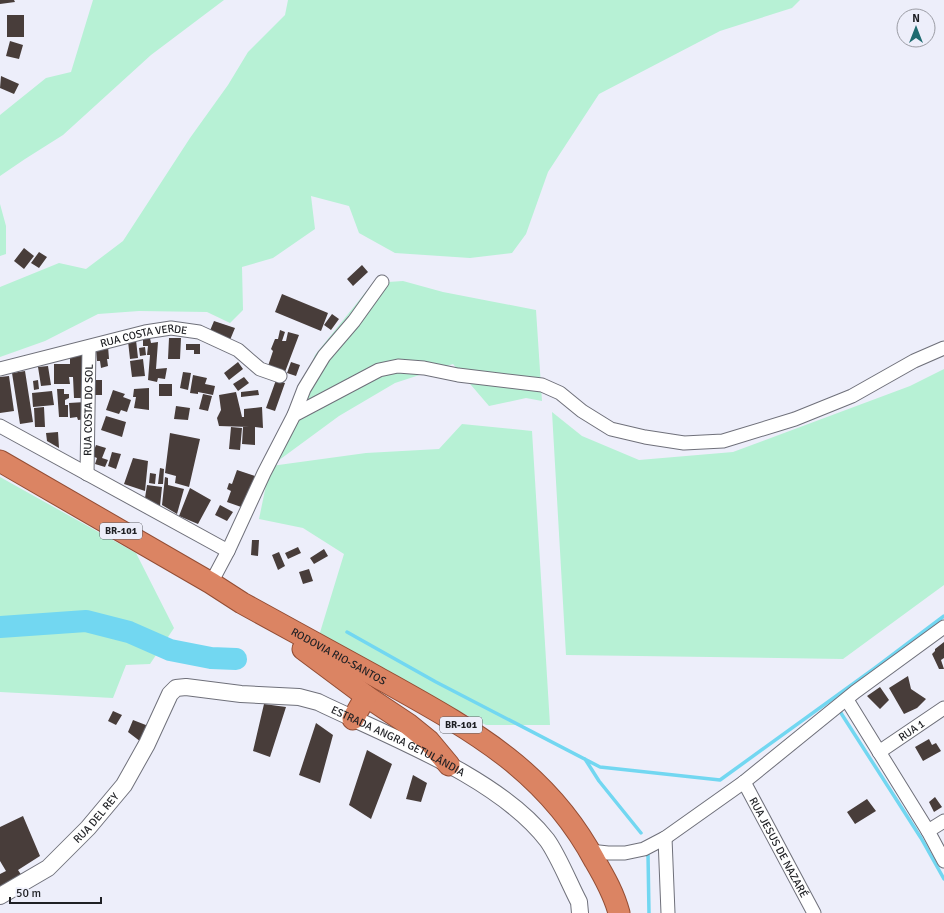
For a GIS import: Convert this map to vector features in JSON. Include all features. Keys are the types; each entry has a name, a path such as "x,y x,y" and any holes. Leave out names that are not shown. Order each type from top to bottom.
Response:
{"highway":[{"name":"RODOVIA RIO-SANTOS","path":"0,461 211,583 242,603 447,715 503,753 540,784 566,815 590,851 614,897 619,913"},
{"path":"242,603 366,696 408,724 429,741 449,765"},
{"path":"353,719 366,696"}],"street":[{"path":"211,583 228,551 264,473 294,415 304,389 324,356 354,321 382,282"},
{"name":"RUA COSTA VERDE","path":"0,369 171,328 199,332 238,350 260,369 280,376"},
{"name":"RUA COSTA DO SOL","path":"87,474 89,347"},
{"path":"294,415 379,370 398,366 424,368 458,375 542,385 560,393 582,412 611,429 645,437 684,443 722,441 795,419 852,396 914,361 944,348"},
{"path":"0,426 228,551"},
{"path":"590,851 625,853 644,849 665,838 744,782 847,700 944,627"},
{"name":"ESTRADA ANGRA GETULÂNDIA","path":"161,712 170,694 176,688 186,687 241,694 299,697 318,702 449,765 511,804 547,841 579,902 580,913"},
{"path":"847,700 928,831 944,861"},
{"name":"RUA 1","path":"879,752 944,708"},
{"name":"RUA DEL REY","path":"0,896 48,868 88,828 124,785 147,744 161,712"},
{"name":"RUA JESUS DE NAZARÉ","path":"744,782 814,913"},
{"path":"928,831 944,821"},
{"path":"665,838 668,913"}],"green space":[{"path":"93,0 224,0 151,55 63,135 0,176 0,115 46,78 71,72"},
{"path":"288,0 800,0 792,8 720,31 599,94 548,172 526,234 512,253 470,258 395,253 359,233 349,206 311,196 315,229 273,258 242,267 243,310 230,323 207,312 139,311 98,314 45,341 0,357 0,287 59,263 86,269 123,241 190,138 228,85 248,52 285,15"},
{"path":"0,204 6,226 6,254 0,256"},
{"path":"403,281 443,292 536,310 542,401 526,398 489,406 453,364 395,383 339,416 271,466 366,453 439,449 462,424 532,431 550,725 486,725 318,639 344,554 303,528 259,519 270,466 315,355 373,283"},
{"path":"944,369 944,585 843,659 566,655 552,412 582,436 639,460 733,452 910,386"},
{"path":"0,477 136,553 174,628 150,664 126,665 113,698 0,692"}],"building":[{"path":"0,0 14,0 15,2 0,4"},
{"path":"7,15 24,15 24,37 7,37"},
{"path":"10,41 23,45 19,59 6,56"},
{"path":"1,76 19,84 14,94 0,88"},
{"path":"24,248 34,256 24,269 14,261"},
{"path":"39,252 47,257 39,268 31,263"},
{"path":"362,265 368,272 353,286 347,279"},
{"path":"282,294 328,313 321,331 275,312"},
{"path":"332,314 339,319 331,330 324,325"},
{"path":"214,321 235,328 230,340 209,333"},
{"path":"280,330 285,332 282,341 286,341 288,332 299,335 285,372 268,366 273,351 271,349 275,339 278,339"},
{"path":"143,338 150,338 151,343 158,342 156,369 167,368 165,379 158,378 157,382 148,380 150,355 147,355 148,346 143,346"},
{"path":"169,338 181,338 180,359 168,359"},
{"path":"136,340 138,358 130,359 128,341"},
{"path":"186,344 200,344 200,354 194,354 194,350 186,350"},
{"path":"108,346 108,366 101,368 100,361 97,361 96,350"},
{"path":"145,347 146,355 140,356 139,348"},
{"path":"83,355 87,398 74,398 73,377 69,377 70,384 54,384 54,364 70,364 70,356"},
{"path":"143,359 145,376 132,377 130,361"},
{"path":"238,362 243,369 229,380 224,373"},
{"path":"291,362 300,365 296,376 287,373"},
{"path":"48,366 51,385 41,386 38,367"},
{"path":"25,371 33,422 20,424 12,373"},
{"path":"183,372 191,373 188,390 180,388"},
{"path":"193,375 207,378 205,384 215,386 213,395 198,392 198,394 190,393"},
{"path":"9,376 14,411 0,413 0,377"},
{"path":"244,377 249,383 238,391 233,384"},
{"path":"38,380 39,389 34,390 33,381"},
{"path":"92,380 102,380 102,395 92,395"},
{"path":"276,380 285,383 275,411 266,408"},
{"path":"159,384 172,384 172,396 159,396"},
{"path":"149,388 149,410 134,408 136,397 133,397 134,389"},
{"path":"57,389 64,389 64,394 69,394 69,398 65,400 65,405 68,405 68,417 59,417"},
{"path":"113,390 125,394 123,397 131,400 127,412 121,410 119,414 106,410"},
{"path":"258,390 259,395 241,397 241,392"},
{"path":"52,391 54,405 33,407 32,393"},
{"path":"236,392 242,417 244,417 244,409 262,407 263,428 255,427 255,445 242,444 243,427 249,427 219,426 217,418 221,410 219,395"},
{"path":"203,394 212,396 208,411 199,409"},
{"path":"85,402 87,419 78,420 77,417 70,418 69,403"},
{"path":"176,406 190,408 188,420 174,419"},
{"path":"44,407 45,427 35,427 34,408"},
{"path":"106,416 126,422 122,437 101,430"},
{"path":"231,427 242,428 240,450 229,449"},
{"path":"58,432 59,448 47,441 46,433"},
{"path":"170,433 200,439 189,487 175,483 176,476 165,473"},
{"path":"96,445 106,448 102,458 108,460 105,467 95,464 97,458 92,456"},
{"path":"112,452 121,454 116,469 108,466"},
{"path":"133,458 148,461 145,491 124,484"},
{"path":"160,468 164,469 163,484 158,484"},
{"path":"237,470 255,476 244,508 227,502 231,491 227,489 229,483 232,484"},
{"path":"150,473 156,474 155,484 149,483"},
{"path":"165,477 168,478 168,485 184,489 177,514 162,505"},
{"path":"147,485 162,487 160,506 145,498"},
{"path":"190,488 211,500 198,524 179,516"},
{"path":"220,505 233,512 227,521 215,515"},
{"path":"252,540 259,540 258,556 251,555"},
{"path":"298,547 301,553 288,559 285,553"},
{"path":"324,549 328,556 314,564 310,558"},
{"path":"279,552 285,566 278,570 272,555"},
{"path":"309,569 313,581 303,584 299,572"},
{"path":"944,642 944,658 941,660 944,669 939,669 932,654 935,649"},
{"path":"908,676 911,689 926,699 917,708 904,714 889,688"},
{"path":"880,687 889,700 880,709 867,696"},
{"path":"264,704 286,707 270,757 253,751"},
{"path":"113,711 122,715 116,725 108,721"},
{"path":"133,720 151,727 145,745 128,732"},
{"path":"316,723 333,735 320,783 299,775"},
{"path":"929,739 932,745 936,743 941,751 923,761 915,747"},
{"path":"367,750 392,764 371,819 349,805"},
{"path":"413,775 427,783 421,802 406,799"},
{"path":"935,797 942,807 934,812 929,802"},
{"path":"867,799 876,811 855,824 847,812"},
{"path":"23,816 40,856 18,870 22,876 0,889 0,874 6,871 0,861 0,827"}],"waterway":[{"path":"347,632 436,682 600,767 720,780 944,616"},
{"path":"0,627 86,621 129,632 170,650 211,658 236,659"},
{"path":"839,710 921,838 944,879"},
{"path":"585,759 599,781 641,833"},
{"path":"648,854 649,913"}]}
